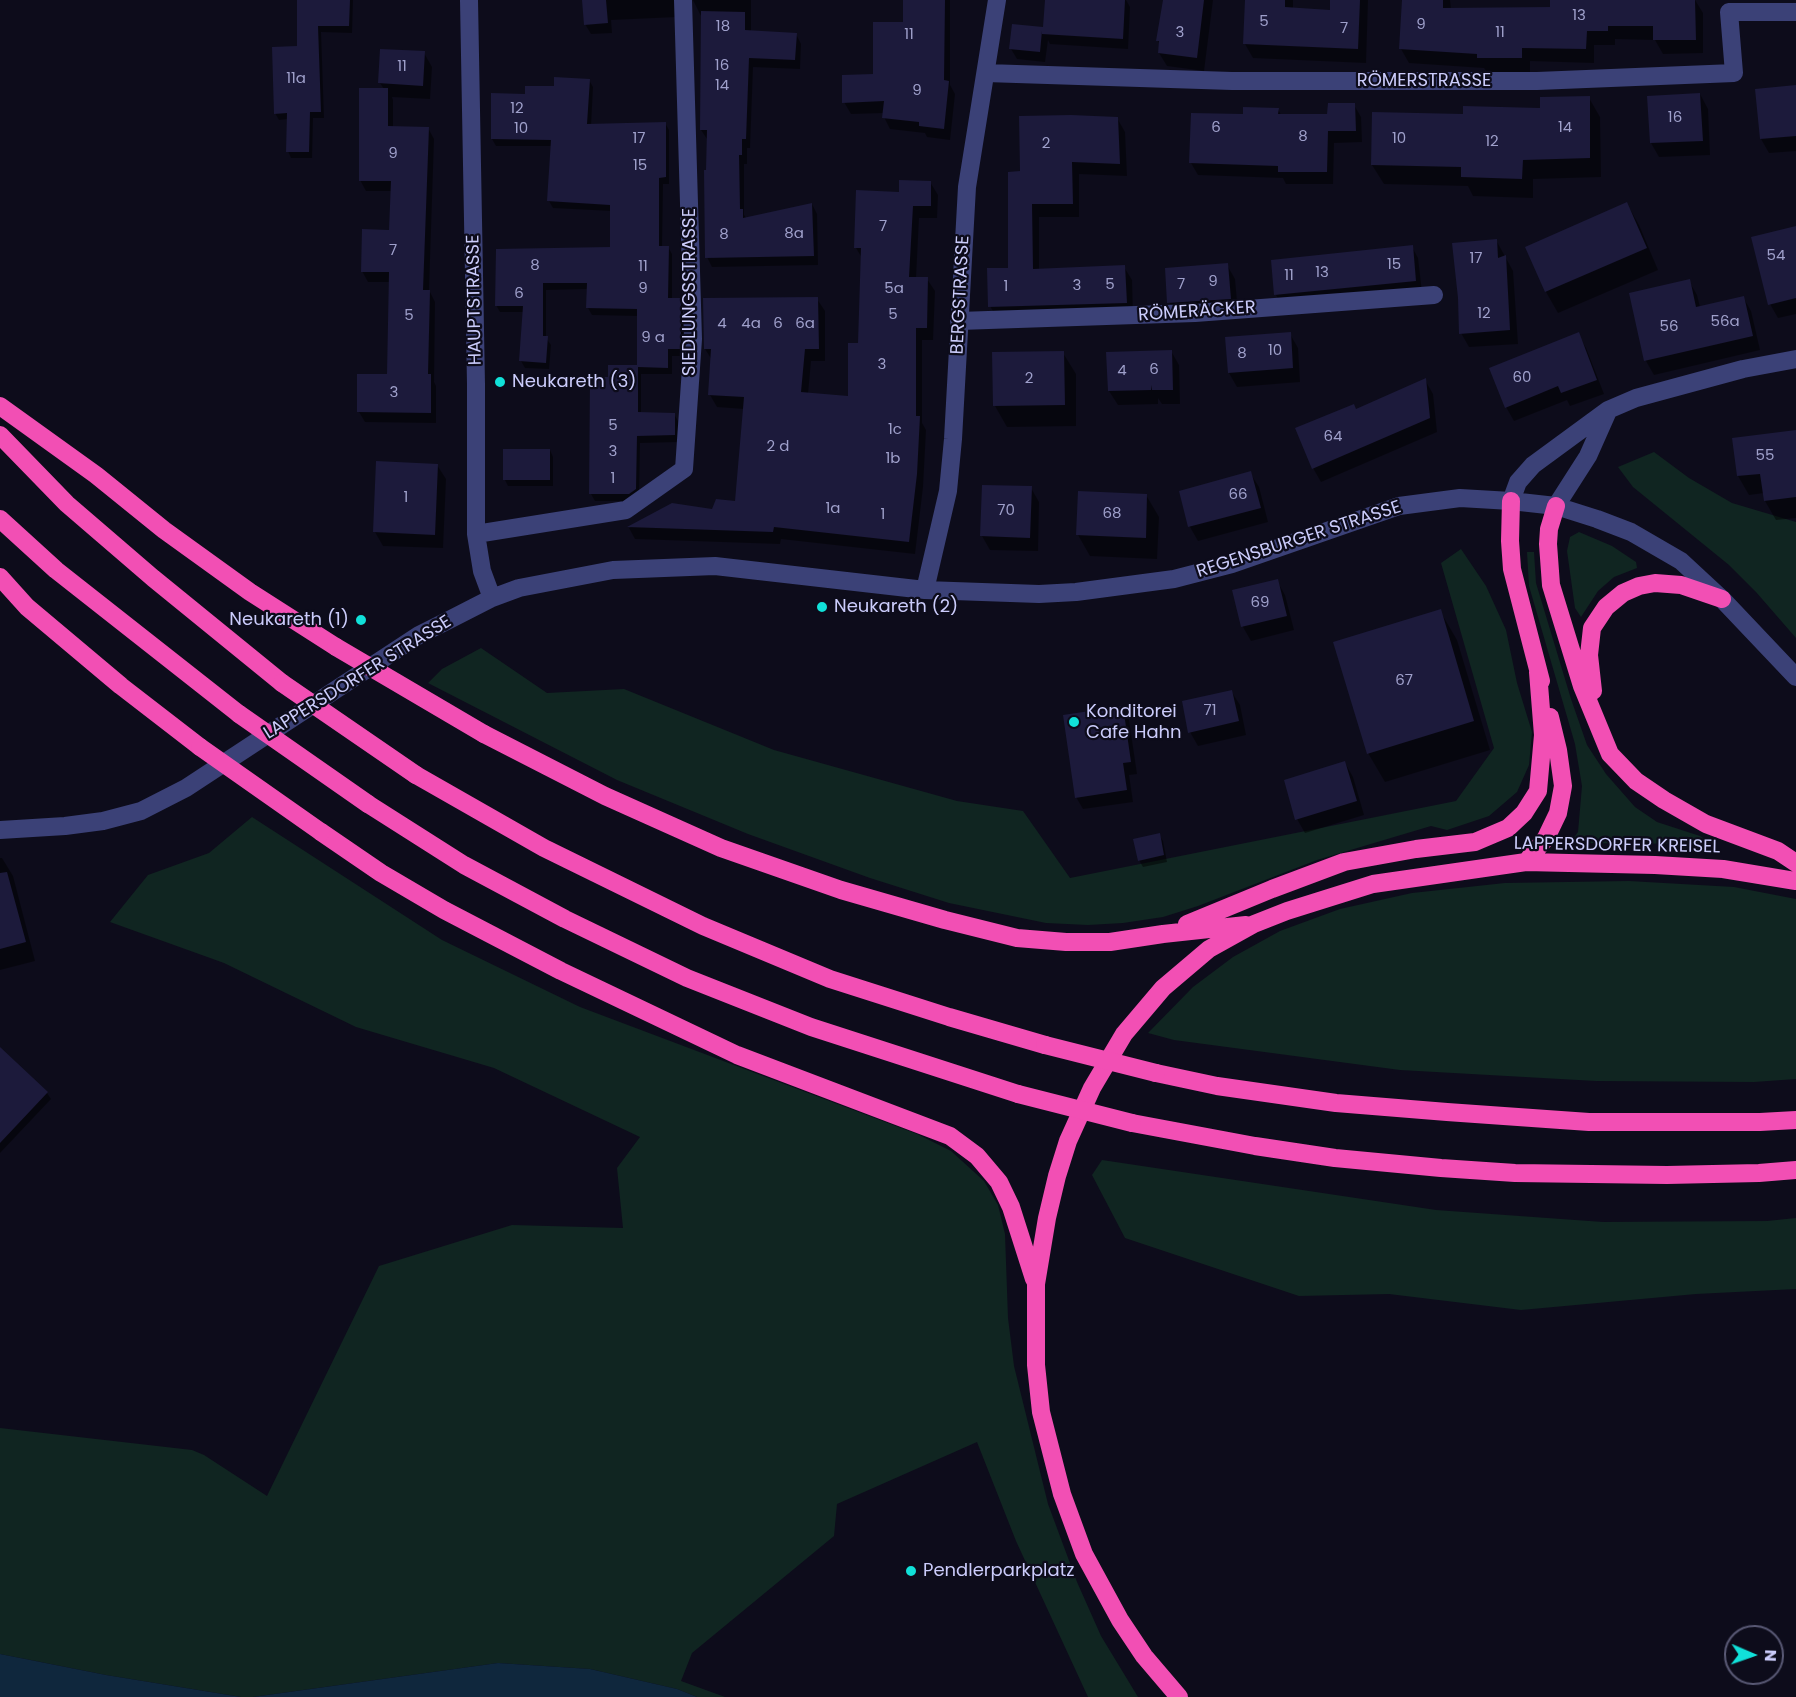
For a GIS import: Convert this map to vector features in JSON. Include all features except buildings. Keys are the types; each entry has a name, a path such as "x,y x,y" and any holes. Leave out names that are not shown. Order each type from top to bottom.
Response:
{"highway":[{"path":"0,406 96,475 164,530 250,592 336,647 484,734 606,796 721,848 841,890 1017,938 1110,942 1254,924"},
{"path":"0,435 67,504 153,578 282,683 416,775 544,848 703,926 830,979 1045,1045 1217,1086 1336,1103 1589,1122 1796,1120"},
{"path":"1511,501 1512,569 1558,750 1563,786 1558,813 1546,838 1526,861"},
{"path":"1556,506 1549,537 1548,564 1551,585 1582,686 1610,754 1636,781 1706,824 1778,851 1796,863"},
{"path":"0,519 56,570 239,714 368,804 464,865 565,919 687,978 812,1028 1018,1094 1132,1123 1335,1158 1515,1173 1667,1175 1796,1170"},
{"path":"0,577 27,607 200,747 381,873 444,910 561,971 737,1055 950,1136 977,1156 999,1182 1011,1207 1036,1284"},
{"path":"1598,726 1589,655 1592,628 1606,607 1623,593 1639,586 1655,584 1682,585 1722,599"},
{"path":"1163,934 1344,862 1416,849 1474,842 1508,828 1524,813 1538,791 1543,735 1538,672"},
{"name":"LAPPERSDORFER KREISEL","path":"1179,1697 1144,1656 1120,1620 1084,1554 1062,1494 1041,1412 1036,1365 1036,1284 1047,1218 1068,1141 1092,1088 1124,1034 1162,988 1209,949 1254,924 1287,911 1373,884 1526,861 1723,869 1796,881"}],"street":[{"name":"HAUPTSTRASSE","path":"469,0 476,372 476,534 482,571 492,598"},
{"name":"SIEDLUNGSSTRASSE","path":"476,534 626,510 684,469 693,339 683,0"},
{"name":"BERGSTRASSE","path":"925,590 948,491 967,187 997,0"},
{"name":"RÖMERSTRASSE","path":"986,73 1232,81 1537,81 1734,73 1727,6 1796,12"},
{"name":"RÖMERÄCKER","path":"959,321 1195,313 1434,294"},
{"path":"1511,501 1518,482 1533,465 1608,410 1636,398 1732,372 1796,359"},
{"path":"1556,506 1588,456 1608,410"},
{"name":"REGENSBURGER STRASSE","path":"800,575 925,590 1039,594 1131,586 1174,579 1232,564 1399,506 1460,498 1511,501 1556,506 1631,532 1682,561 1796,676"},
{"name":"LAPPERSDORFER STRASSE","path":"0,830 103,821 141,811 186,788 419,635 492,598 519,588 613,570 715,566 800,575"}],"green space":[{"path":"1654,452 1689,478 1732,503 1796,522 1796,638 1729,565 1633,487 1618,467"},
{"path":"1579,532 1612,546 1636,562 1637,568 1614,577 1598,591 1581,617 1575,608 1567,551 1570,537"},
{"path":"1461,549 1486,586 1506,630 1517,683 1532,732 1529,765 1517,792 1489,816 1447,830 1431,826 1317,860 1198,906 1163,917 1123,923 1088,925 1046,923 949,903 870,878 748,834 617,780 428,683 442,669 481,648 547,693 624,689 774,750 957,801 1023,811 1070,878 1456,801 1494,748 1441,563"},
{"path":"1527,552 1534,552 1536,583 1587,745 1606,774 1635,807 1657,822 1700,836 1712,844 1570,843 1578,832 1582,786 1575,744 1529,586"},
{"path":"252,817 442,940 580,1007 917,1134 951,1151 984,1181 998,1205 1005,1234 1008,1318 1014,1366 1048,1504 1077,1582 1101,1636 1138,1697 1088,1697 1016,1541 977,1442 837,1504 834,1536 692,1653 681,1681 725,1697 697,1697 677,1689 590,1669 498,1663 241,1697 106,1675 0,1654 0,1428 192,1450 204,1455 267,1496 379,1266 512,1225 623,1228 617,1168 640,1137 494,1068 356,1027 224,963 110,922 148,875 209,853"},
{"path":"1629,881 1734,887 1796,899 1796,1079 1754,1082 1596,1081 1400,1070 1174,1040 1148,1033 1193,987 1233,957 1280,931 1340,909 1412,893 1505,883"},
{"path":"1102,1160 1436,1210 1603,1222 1767,1221 1796,1218 1796,1289 1696,1294 1521,1310 1389,1294 1299,1296 1125,1238 1092,1175"}],"water":[{"path":"0,1654 106,1675 241,1697 0,1697"},
{"path":"498,1663 590,1669 677,1689 697,1697 253,1697"}],"place":[{"name":"Neukareth (3)","path":"500,382"},
{"name":"Neukareth (2)","path":"822,607"},
{"name":"Neukareth (1)","path":"361,620"},
{"name":"Konditorei Cafe Hahn","path":"1074,722"},
{"name":"Pendlerparkplatz","path":"911,1571"}]}
